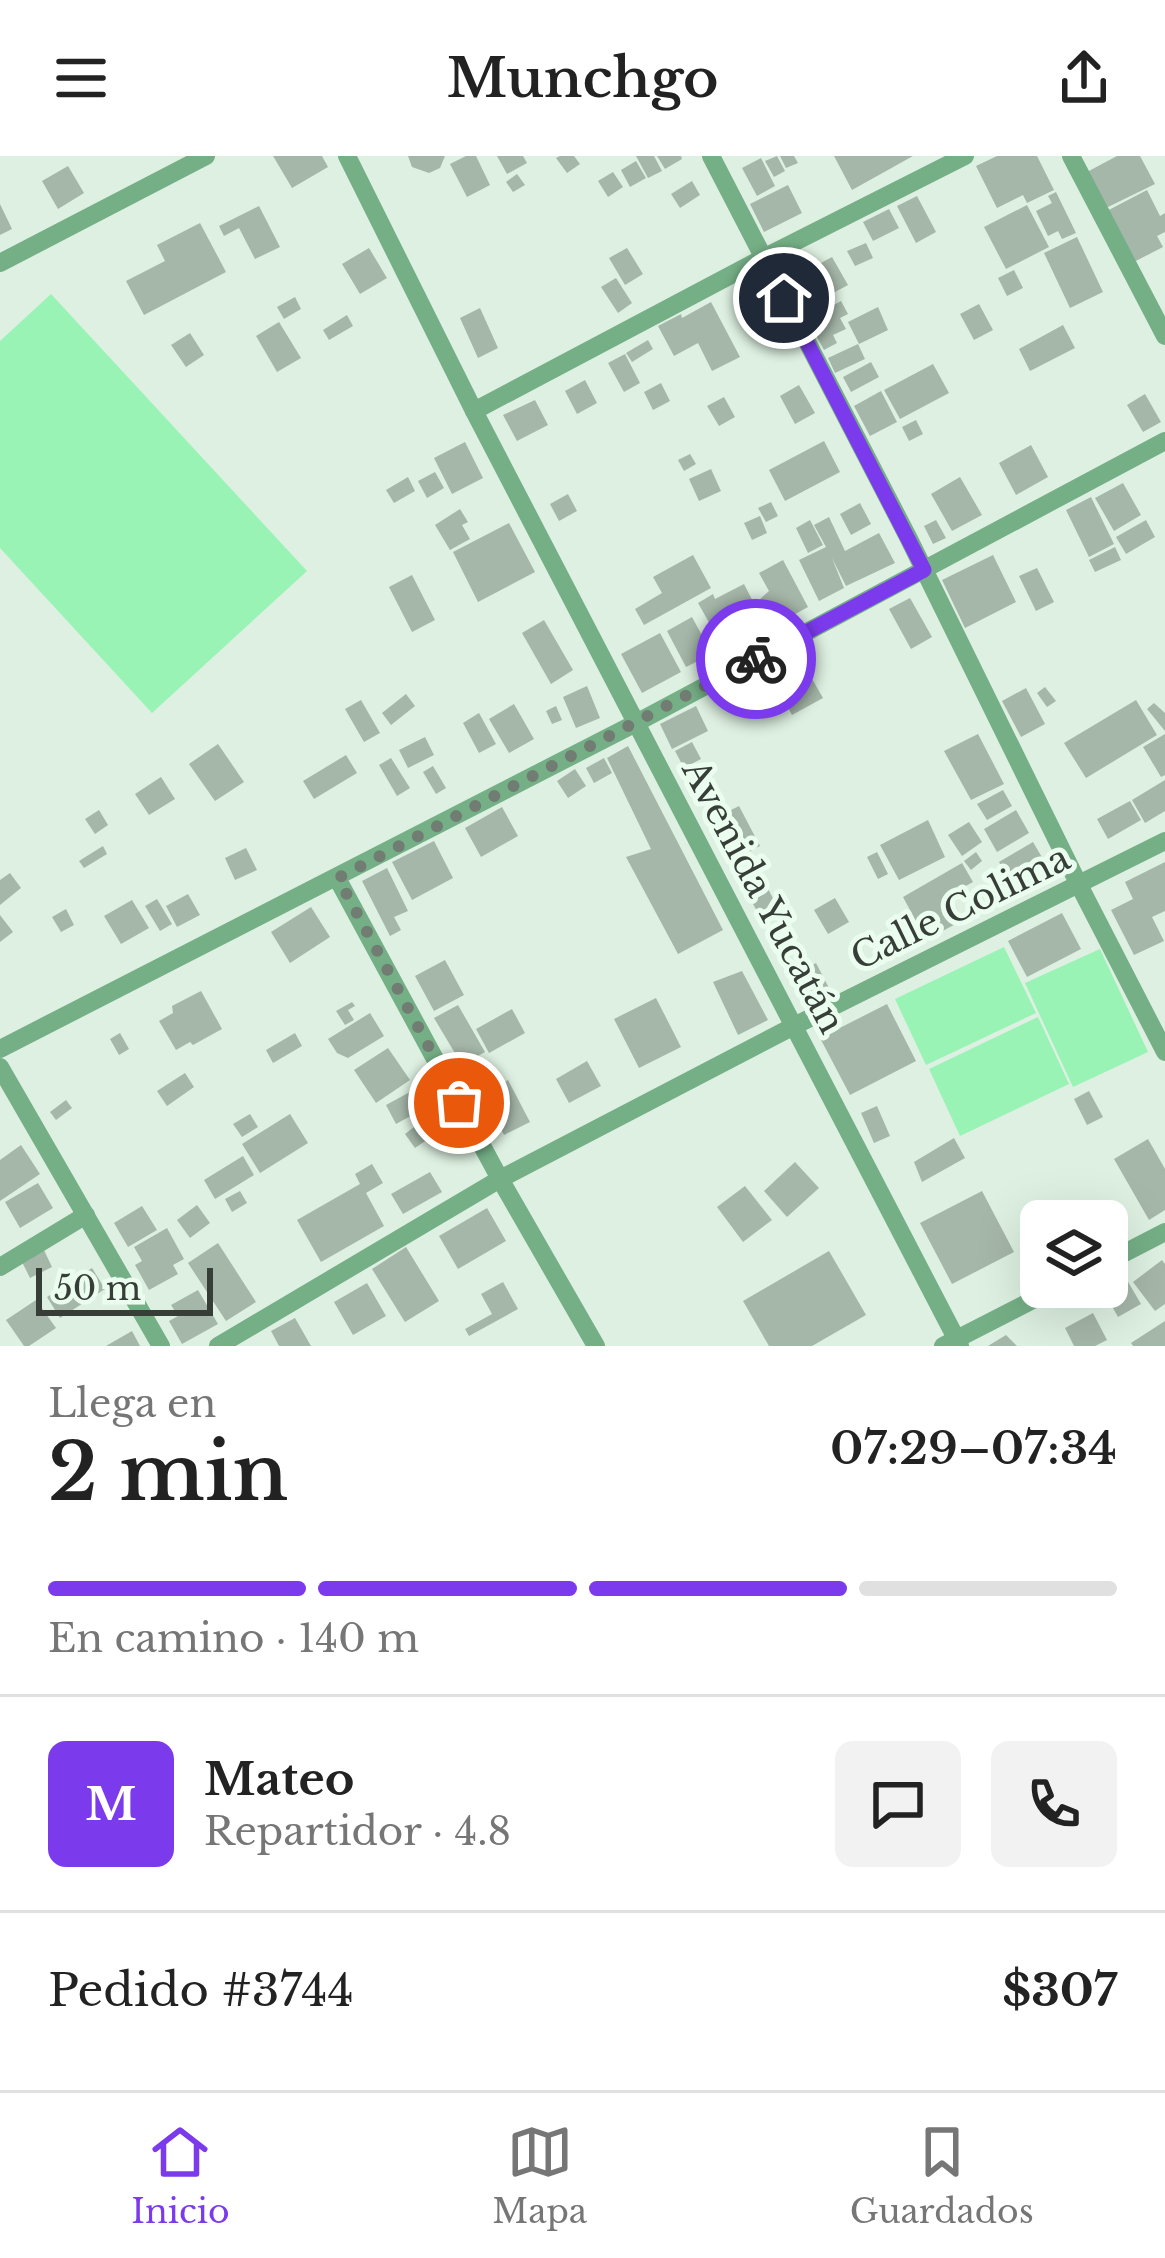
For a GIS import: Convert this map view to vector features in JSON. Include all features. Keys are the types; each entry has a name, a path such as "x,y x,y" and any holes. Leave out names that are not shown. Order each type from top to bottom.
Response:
{"street":[{"path":"0,263 206,156"},
{"name":"Avenida Yucatán","path":"347,156 953,1344"},
{"path":"711,156 1165,1052"},
{"path":"474,411 965,156"},
{"path":"1071,156 1165,337"},
{"path":"0,1049 636,723 1165,441"},
{"name":"Calle Colima","path":"218,1346 500,1179 1165,841"},
{"path":"338,878 596,1346"},
{"path":"0,1067 161,1346"},
{"path":"0,1267 86,1215"},
{"path":"1128,1251 1165,1232"},
{"path":"953,1344 1020,1308"}],"green space":[{"path":"51,294 307,571 152,713 0,548 0,341"},
{"path":"1004,947 1036,1013 926,1065 895,999"},
{"path":"1100,949 1148,1052 1073,1087 1025,983"},
{"path":"1038,1017 1069,1084 960,1136 929,1069"}],"building":[{"path":"273,156 322,156 328,167 292,188"},
{"path":"408,156 445,156 440,168 429,173 412,167"},
{"path":"476,156 490,185 467,197 450,164"},
{"path":"497,156 523,156 527,163 507,174"},
{"path":"574,156 580,164 567,173 556,158"},
{"path":"636,156 654,156 662,171 648,178"},
{"path":"657,156 681,156 682,159 665,169"},
{"path":"777,156 785,171 774,177 765,161"},
{"path":"780,156 794,156 798,163 786,168"},
{"path":"834,156 913,156 852,190"},
{"path":"997,156 1037,156 1054,190 1027,203 1023,195 997,208 976,166"},
{"path":"1117,156 1140,156 1155,184 1104,209 1085,173"},
{"path":"761,158 775,186 757,196 742,168"},
{"path":"636,161 646,178 630,187 621,170"},
{"path":"68,166 84,193 58,209 42,181"},
{"path":"613,172 623,187 608,197 598,181"},
{"path":"517,174 525,185 513,192 506,182"},
{"path":"692,181 700,195 680,208 671,194"},
{"path":"788,185 802,213 764,232 750,204"},
{"path":"1147,190 1160,216 1165,213 1165,232 1157,236 1163,247 1128,265 1101,214"},
{"path":"1056,192 1076,233 1062,239 1058,231 1048,236 1036,211 1052,203 1048,196"},
{"path":"917,196 936,232 916,243 897,206"},
{"path":"0,204 12,229 0,235"},
{"path":"1027,205 1049,247 1006,269 984,227"},
{"path":"259,206 280,247 255,259 239,228 224,236 219,226"},
{"path":"889,209 899,228 873,241 863,222"},
{"path":"200,223 226,272 144,315 126,281 165,261 157,245"},
{"path":"1077,237 1103,292 1070,308 1044,253"},
{"path":"866,243 873,258 855,266 847,251"},
{"path":"369,248 387,278 360,294 342,264"},
{"path":"627,248 643,274 625,285 609,258"},
{"path":"832,257 848,285 824,298 818,287 807,293 797,276"},
{"path":"1014,270 1023,288 1007,296 998,278"},
{"path":"616,278 632,303 618,313 601,287"},
{"path":"295,297 301,309 284,319 277,307"},
{"path":"841,301 848,314 840,318 846,329 833,335 837,343 824,350 807,319"},
{"path":"711,302 740,357 712,371 698,343 674,356 658,326"},
{"path":"979,304 993,330 974,340 960,314"},
{"path":"878,307 888,330 859,344 848,322"},
{"path":"480,308 498,348 478,358 460,318"},
{"path":"347,315 353,326 329,340 323,330"},
{"path":"279,322 301,358 277,372 256,336"},
{"path":"1063,325 1075,348 1030,371 1019,349"},
{"path":"190,333 204,355 186,367 171,345"},
{"path":"648,340 653,349 632,362 626,353"},
{"path":"858,344 865,359 835,373 828,358"},
{"path":"625,354 640,383 624,392 608,363"},
{"path":"871,362 879,377 851,392 843,377"},
{"path":"933,364 949,393 900,419 884,390"},
{"path":"585,380 597,403 577,414 565,391"},
{"path":"661,383 670,401 653,410 644,392"},
{"path":"799,385 815,413 795,424 780,396"},
{"path":"881,391 897,422 870,436 854,406"},
{"path":"1145,394 1161,422 1143,432 1127,405"},
{"path":"724,397 735,417 719,426 707,406"},
{"path":"535,400 548,425 517,441 503,415"},
{"path":"916,420 923,434 909,441 902,427"},
{"path":"824,441 840,472 785,501 769,470"},
{"path":"465,442 483,478 452,494 434,458"},
{"path":"1031,445 1048,477 1016,495 999,463"},
{"path":"690,454 696,464 684,471 678,460"},
{"path":"711,469 721,491 699,501 689,479"},
{"path":"435,472 444,488 427,498 418,481"},
{"path":"408,477 415,491 394,503 386,490"},
{"path":"960,477 982,515 952,531 931,494"},
{"path":"1123,483 1141,515 1114,531 1095,498"},
{"path":"568,494 577,511 559,521 550,504"},
{"path":"1091,497 1114,544 1089,557 1066,510"},
{"path":"771,502 778,516 766,522 758,508"},
{"path":"860,503 871,524 851,535 840,514"},
{"path":"460,509 470,539 450,550 435,525"},
{"path":"760,516 767,533 752,540 744,523"},
{"path":"829,517 845,551 879,533 895,563 846,586 832,558 844,588 819,601 799,560 826,547 814,525"},
{"path":"810,520 823,545 808,553 796,528"},
{"path":"936,520 946,538 933,544 924,526"},
{"path":"1146,520 1155,537 1126,554 1116,537"},
{"path":"509,523 535,572 478,602 453,552"},
{"path":"1115,547 1121,560 1095,572 1089,560"},
{"path":"693,555 711,588 644,625 635,609 662,593 653,577"},
{"path":"993,555 1016,602 965,628 942,580"},
{"path":"783,560 808,607 772,627 758,601 769,591 759,573"},
{"path":"1037,568 1054,602 1036,611 1019,576"},
{"path":"412,575 435,620 412,632 389,587"},
{"path":"744,584 766,627 719,653 698,603"},
{"path":"910,598 932,637 911,649 889,609"},
{"path":"692,617 712,654 686,667 667,631"},
{"path":"544,620 573,670 551,684 522,633"},
{"path":"660,633 681,672 642,693 621,654"},
{"path":"799,656 823,698 792,715 769,673"},
{"path":"759,674 770,695 742,710 731,688"},
{"path":"587,686 600,718 576,728 563,697"},
{"path":"1045,687 1056,701 1047,707 1037,693"},
{"path":"1026,688 1045,724 1021,737 1002,701"},
{"path":"406,694 415,706 391,725 382,713"},
{"path":"361,700 380,733 364,742 345,709"},
{"path":"1136,700 1157,735 1086,778 1064,743"},
{"path":"1154,703 1165,713 1165,731 1147,709"},
{"path":"514,704 534,739 509,753 489,719"},
{"path":"556,706 562,720 552,724 546,711"},
{"path":"696,706 708,731 672,749 660,724"},
{"path":"479,713 496,744 479,753 463,723"},
{"path":"978,734 1004,784 971,800 944,751"},
{"path":"1165,734 1165,775 1161,777 1143,747"},
{"path":"425,737 434,755 408,768 399,750"},
{"path":"692,742 701,759 684,768 675,751"},
{"path":"218,744 244,782 215,801 189,764"},
{"path":"628,746 723,930 678,954 626,857 651,849 607,758"},
{"path":"346,755 357,773 314,799 303,781"},
{"path":"391,758 410,788 397,796 379,765"},
{"path":"604,758 612,773 594,783 586,768"},
{"path":"433,766 446,788 436,794 423,772"},
{"path":"575,769 586,786 568,798 557,781"},
{"path":"161,777 175,799 149,815 135,794"},
{"path":"1165,780 1165,811 1145,823 1132,800"},
{"path":"1003,790 1012,806 987,820 977,804"},
{"path":"1130,801 1141,820 1108,839 1097,819"},
{"path":"739,806 760,846 730,861 709,821"},
{"path":"502,807 518,836 481,857 465,828"},
{"path":"99,810 108,825 95,834 85,819"},
{"path":"1016,810 1029,833 997,852 984,829"},
{"path":"928,820 945,857 899,880 880,845"},
{"path":"969,822 982,842 962,856 948,835"},
{"path":"434,841 453,878 412,900 392,862"},
{"path":"1033,842 1050,871 1016,892 999,862"},
{"path":"103,846 107,854 84,868 79,861"},
{"path":"246,848 257,870 235,880 225,858"},
{"path":"877,852 888,874 878,879 867,857"},
{"path":"976,852 982,861 971,870 964,861"},
{"path":"1165,862 1165,911 1152,917 1164,941 1134,955 1111,910 1133,899 1125,882"},
{"path":"962,863 973,882 949,895 963,920 926,940 903,897"},
{"path":"387,868 408,911 394,917 401,930 390,936 362,881"},
{"path":"10,873 21,888 0,905 0,880"},
{"path":"766,885 776,904 758,913 748,895"},
{"path":"188,894 200,915 177,927 166,906"},
{"path":"835,898 849,922 828,934 814,910"},
{"path":"157,899 172,924 160,931 145,906"},
{"path":"132,900 149,928 121,944 104,916"},
{"path":"311,907 330,937 290,963 271,932"},
{"path":"66,909 74,925 61,932 52,917"},
{"path":"1062,913 1081,949 1027,977 1008,941"},
{"path":"0,915 13,932 0,942"},
{"path":"445,960 464,995 434,1011 415,976"},
{"path":"816,963 829,988 803,1002 790,978"},
{"path":"742,971 768,1020 738,1035 713,982"},
{"path":"201,991 222,1029 176,1050 159,1021 173,1013 172,1006"},
{"path":"656,998 681,1047 639,1068 614,1019"},
{"path":"352,1002 355,1006 348,1010 354,1020 345,1025 336,1011"},
{"path":"887,1004 916,1061 850,1095 820,1038"},
{"path":"458,1005 485,1052 462,1065 434,1018"},
{"path":"512,1009 525,1033 489,1053 476,1029"},
{"path":"370,1013 384,1036 348,1058 337,1053 328,1039"},
{"path":"120,1033 129,1049 119,1055 110,1039"},
{"path":"295,1033 302,1046 273,1063 266,1050"},
{"path":"388,1048 410,1080 376,1103 354,1070"},
{"path":"587,1061 601,1086 569,1103 556,1079"},
{"path":"185,1073 194,1087 167,1106 157,1091"},
{"path":"508,1080 530,1122 504,1135 483,1094"},
{"path":"419,1087 429,1106 396,1124 386,1105"},
{"path":"1089,1091 1103,1117 1087,1125 1074,1099"},
{"path":"66,1100 72,1108 56,1120 50,1112"},
{"path":"877,1106 890,1136 874,1143 861,1113"},
{"path":"250,1114 258,1127 242,1137 233,1124"},
{"path":"290,1114 308,1143 260,1173 242,1144"},
{"path":"423,1120 434,1135 415,1148 405,1134"},
{"path":"954,1138 965,1158 922,1182 914,1162"},
{"path":"1148,1139 1165,1169 1165,1210 1149,1220 1114,1159"},
{"path":"21,1145 40,1174 0,1201 0,1160"},
{"path":"243,1156 254,1175 215,1199 204,1180"},
{"path":"795,1162 819,1188 787,1217 764,1191"},
{"path":"372,1164 383,1183 366,1193 384,1226 321,1262 297,1220 360,1184 355,1174"},
{"path":"430,1172 442,1192 403,1214 391,1194"},
{"path":"38,1183 53,1208 20,1228 5,1202"},
{"path":"745,1186 772,1220 743,1242 717,1207"},
{"path":"240,1191 247,1203 232,1212 225,1199"},
{"path":"982,1191 1014,1252 952,1284 920,1223"},
{"path":"197,1205 210,1223 190,1238 177,1220"},
{"path":"142,1206 157,1230 128,1247 114,1223"},
{"path":"487,1208 506,1241 458,1269 439,1236"},
{"path":"167,1228 184,1259 173,1265 178,1274 149,1290 135,1265 142,1261 134,1247"},
{"path":"218,1243 256,1302 226,1321 188,1263"},
{"path":"406,1247 439,1301 405,1322 372,1269"},
{"path":"43,1248 52,1267 30,1278 21,1260"},
{"path":"829,1251 866,1315 812,1346 769,1346 743,1301"},
{"path":"1162,1260 1165,1304 1155,1311 1133,1282"},
{"path":"92,1268 105,1289 60,1318 47,1297"},
{"path":"503,1282 518,1309 469,1336 465,1329 492,1314 481,1294"},
{"path":"1128,1282 1141,1304 1118,1317 1113,1308 1128,1308"},
{"path":"367,1283 386,1316 353,1335 334,1302"},
{"path":"198,1290 218,1324 182,1344 169,1321 178,1316 171,1305"},
{"path":"36,1300 56,1328 24,1346 6,1320"},
{"path":"1093,1313 1107,1340 1095,1346 1074,1346 1065,1328"},
{"path":"295,1318 311,1346 279,1346 271,1331"},
{"path":"1165,1321 1165,1346 1133,1346 1131,1343"},
{"path":"132,1331 140,1346 106,1346"},
{"path":"1006,1335 1017,1346 988,1346"}],"way so far":[{"path":"459,1103 338,878 756,659"}],"route":[{"path":"756,659 924,570 784,298"}]}
